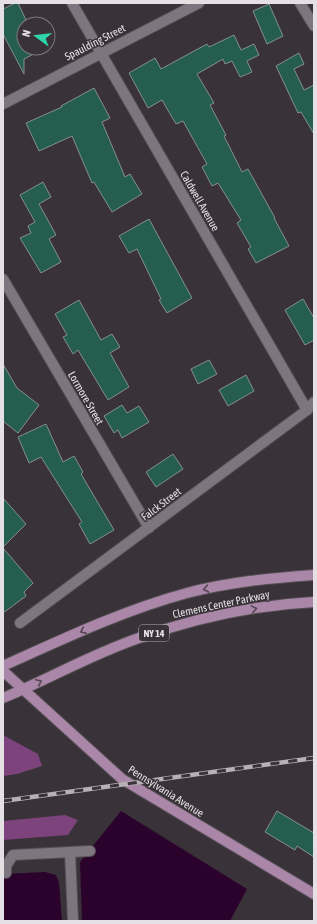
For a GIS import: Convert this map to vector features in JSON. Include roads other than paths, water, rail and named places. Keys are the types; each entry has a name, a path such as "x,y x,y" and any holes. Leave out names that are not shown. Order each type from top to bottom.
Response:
{"main road":[{"name":"Clemens Center Parkway","path":"3,666 93,626 187,593 248,581 314,575"},
{"name":"Clemens Center Parkway","path":"3,698 100,653 184,623 282,604 314,602"},
{"name":"Pennsylvania Avenue","path":"3,671 122,778 314,894"}],"street":[{"name":"Caldwell Avenue","path":"72,3 307,410"},
{"name":"Spaulding Street","path":"3,104 199,3"},
{"path":"300,3 314,26"},
{"name":"Lormore Street","path":"3,279 149,528"},
{"name":"Falck Street","path":"20,623 307,410 314,402"},
{"path":"6,873 6,866 13,855 90,851"},
{"path":"70,852 73,921"}],"railway":[{"path":"3,801 314,758"}]}
